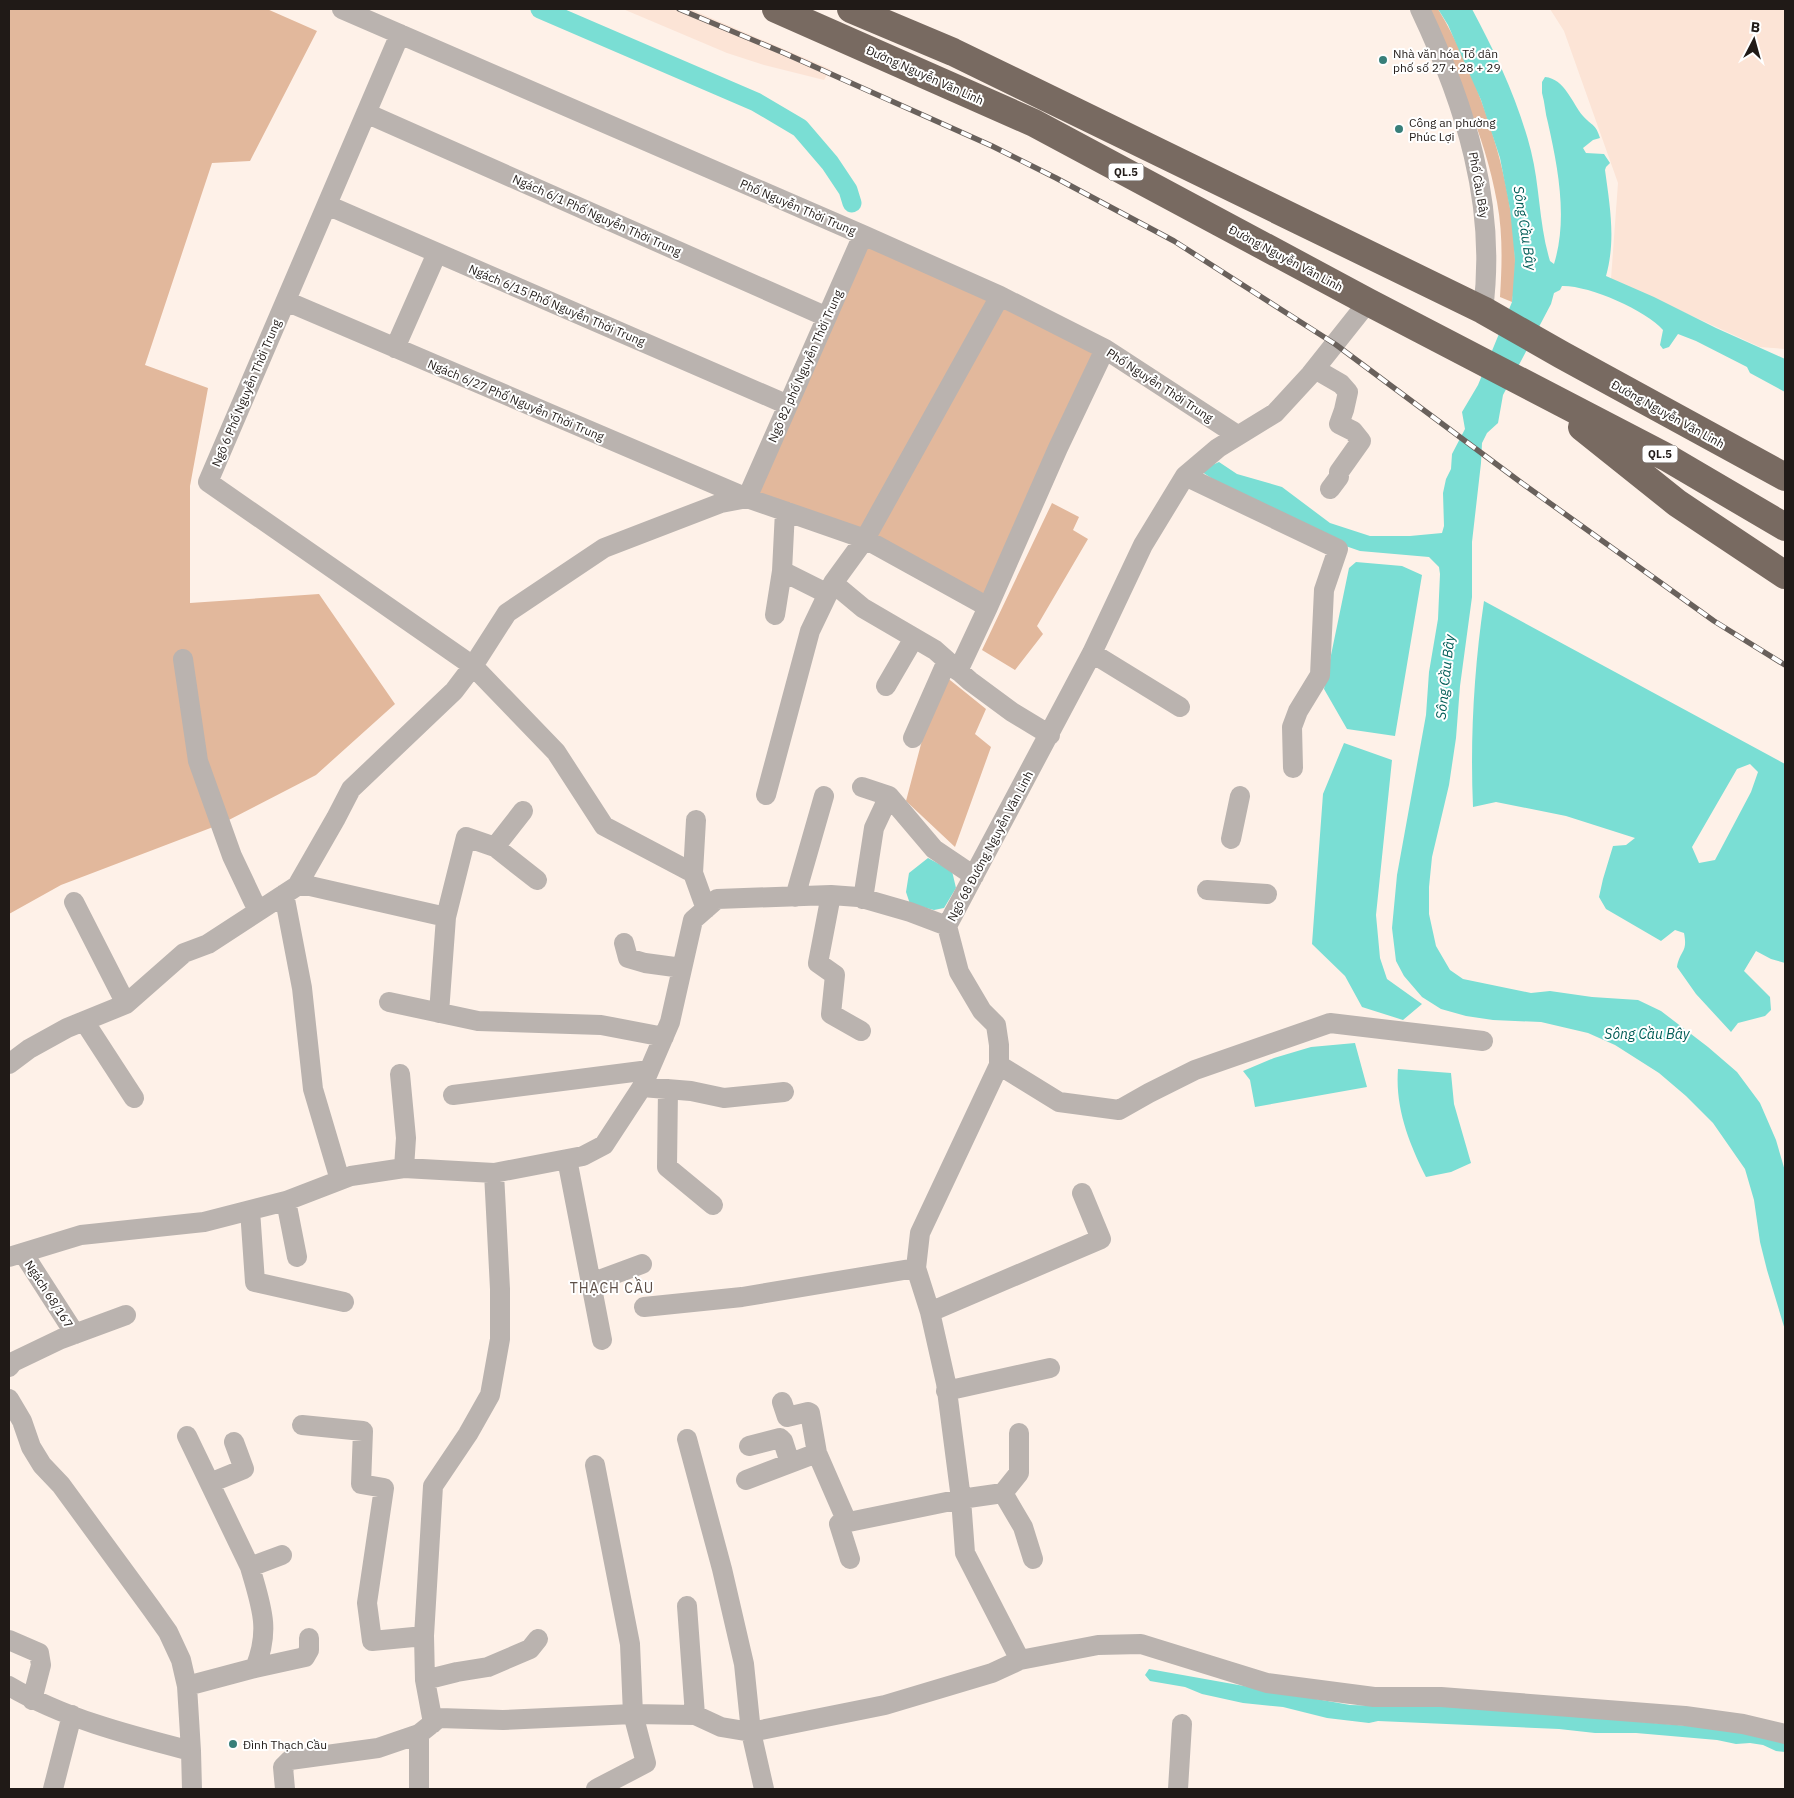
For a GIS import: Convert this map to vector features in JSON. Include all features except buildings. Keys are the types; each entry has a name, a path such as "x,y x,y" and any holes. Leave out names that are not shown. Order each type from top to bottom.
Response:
{"highway":[{"name":"Đường Nguyễn Văn Linh","path":"776,9 1034,123 1368,302 1666,457 1785,527"},
{"name":"Đường Nguyễn Văn Linh","path":"851,9 953,52 1484,311 1785,477"},
{"path":"1532,387 1677,503 1785,575"}],"street":[{"name":"Phố Nguyễn Thời Trung","path":"342,9 864,235 1000,296 1105,349 1237,435"},
{"name":"Phố Cầu Bây","path":"1420,9 1456,92 1480,180 1487,242 1484,311"},
{"name":"Ngõ 6 Phố Nguyễn Thời Trung","path":"400,34 208,482 473,666"},
{"name":"Ngách 6/1 Phố Nguyễn Thời Trung","path":"366,113 827,317"},
{"name":"Ngách 6/15 Phố Nguyễn Thời Trung","path":"327,205 788,406"},
{"name":"Ngõ 82 phố Nguyễn Thời Trung","path":"747,498 864,235"},
{"path":"395,348 437,253"},
{"path":"766,795 810,631 830,588 864,539 1000,296"},
{"name":"Ngách 6/27 Phố Nguyễn Thời Trung","path":"286,301 747,498 864,539 988,606"},
{"name":"Ngõ 68 Đường Nguyễn Văn Linh","path":"16,1255 81,1235 204,1222 286,1201 351,1176 404,1168 494,1173 582,1156 604,1145 646,1079 670,1022 693,920 718,899 831,895 863,899 910,912 947,926 1092,654 1143,544 1185,476 1206,457 1237,435 1275,413 1315,368 1368,302"},
{"path":"913,738 988,606 1058,448 1105,349"},
{"path":"1315,368 1341,384 1348,392 1339,424 1352,430 1361,441 1339,472 1339,477 1330,489"},
{"path":"1185,476 1338,549 1324,590 1320,675 1298,711 1292,727 1293,768"},
{"path":"340,1180 313,1089 290,890 336,818 351,789 454,691 473,666 507,613 604,548 720,503 747,498"},
{"path":"775,615 782,571 785,511"},
{"path":"782,571 830,588 935,650 1012,712 1050,735"},
{"path":"886,686 914,638"},
{"path":"1092,654 1180,707"},
{"path":"183,659 198,761 232,856 258,910"},
{"path":"473,666 556,752 604,826 693,873"},
{"path":"862,787 889,796 934,849 974,876"},
{"path":"795,897 824,796"},
{"path":"863,899 874,828 889,796"},
{"path":"1231,839 1240,796"},
{"path":"495,847 523,811"},
{"path":"696,820 693,873 706,909"},
{"path":"439,1013 446,917 466,837 495,847 537,880"},
{"path":"9,1064 29,1049 67,1028 126,1004 184,953 208,944 290,890 310,886 446,917"},
{"path":"1207,890 1268,894"},
{"path":"831,895 818,963 835,975 831,1014 861,1031"},
{"path":"74,902 126,1004"},
{"path":"947,926 959,972 982,1011 996,1025 999,1065 920,1233 916,1268 930,1312 946,1391 961,1499 965,1553 1020,1660"},
{"path":"624,942 628,958 645,963 682,968"},
{"path":"388,1002 478,1022 601,1025 664,1037"},
{"path":"84,1021 134,1098"},
{"path":"999,1065 1059,1102 1119,1110 1195,1070 1330,1022 1483,1041"},
{"path":"400,1074 406,1138 404,1168"},
{"path":"452,1095 646,1079 668,1089 691,1091 724,1098 784,1092"},
{"path":"668,1089 667,1167 713,1205"},
{"path":"567,1159 602,1340"},
{"path":"419,1789 426,1728 424,1636 433,1486 468,1434 490,1395 500,1339 500,1289 494,1173"},
{"path":"930,1312 1101,1238 1082,1193"},
{"path":"286,1201 297,1257"},
{"path":"250,1210 255,1282 344,1302"},
{"name":"Ngách 68/167","path":"16,1255 75,1334"},
{"path":"591,1283 642,1264"},
{"path":"644,1307 742,1297 916,1268"},
{"path":"9,1367 12,1362 75,1334 126,1315"},
{"path":"946,1391 1050,1368"},
{"path":"9,1399 22,1421 30,1447 42,1465 62,1485 168,1632 181,1660 187,1686 192,1751 192,1789"},
{"path":"782,1402 786,1417 810,1413 817,1453 847,1522"},
{"path":"302,1425 363,1431 361,1484 384,1488 367,1603 372,1641 424,1636"},
{"path":"850,1559 839,1524 1003,1492 1019,1473 1019,1433"},
{"path":"187,1436 250,1567 262,1611 264,1633 261,1653 255,1668"},
{"path":"748,1446 780,1438 783,1441 790,1463"},
{"path":"687,1439 722,1569 744,1664 751,1732 764,1789"},
{"path":"210,1483 244,1469 234,1442"},
{"path":"746,1480 817,1453"},
{"path":"595,1465 630,1644 633,1714 646,1763 596,1789"},
{"path":"1003,1492 1024,1527 1032,1559"},
{"path":"250,1567 282,1555"},
{"path":"687,1606 695,1715"},
{"path":"187,1686 304,1657 309,1650 309,1638"},
{"path":"425,1680 488,1667 530,1649 538,1639"},
{"path":"9,1640 39,1653 41,1665 32,1700"},
{"path":"285,1789 283,1767 290,1760 378,1748 426,1728 439,1718 503,1720 633,1714 695,1715 721,1727 751,1732 885,1705 992,1674 1020,1660 1098,1645 1141,1644 1267,1683 1374,1696 1441,1697 1686,1716 1743,1724 1785,1734"},
{"path":"9,1686 32,1700 119,1733 192,1751"},
{"path":"53,1789 72,1715"},
{"path":"1178,1789 1182,1724"}],"shaded area":[{"path":"9,9 267,9 317,31 250,161 212,163 145,365 208,388 190,486 190,603 319,594 395,704 316,775 221,824 61,885 9,914"},
{"path":"623,9 690,9 830,69 824,80 764,65 727,53"},
{"path":"1426,9 1438,9 1455,39 1471,74 1498,151 1513,230 1515,267 1512,302 1500,297 1502,261 1500,225 1492,176 1485,151 1468,103"},
{"path":"1550,9 1785,9 1785,349 1760,347 1611,279 1618,183 1564,31"},
{"path":"863,235 1105,349 988,607 865,539 747,498"},
{"path":"1052,503 1079,517 1073,530 1088,539 1037,626 1043,634 1015,670 982,650"},
{"path":"940,672 986,709 975,734 991,747 955,847 906,801"}],"water":[{"name":"Sông Cầu Bây","path":"1438,9 1472,9 1506,78 1520,114 1531,151 1546,247 1550,261 1554,264 1558,247 1561,211 1558,176 1542,93 1542,82 1545,77 1558,82 1563,87 1583,116 1597,130 1600,138 1593,140 1583,148 1586,153 1604,154 1610,163 1605,170 1611,236 1611,249 1606,276 1785,359 1785,392 1750,373 1747,367 1678,334 1669,347 1663,349 1660,345 1663,330 1655,322 1616,300 1573,287 1562,286 1560,290 1554,293 1551,304 1503,395 1498,423 1487,433 1482,443 1472,542 1472,597 1449,785 1432,857 1429,914 1436,946 1450,970 1463,979 1531,993 1550,991 1592,997 1638,1000 1661,1011 1737,1072 1760,1103 1776,1140 1785,1171 1785,1330 1760,1242 1754,1200 1745,1169 1713,1123 1686,1096 1659,1073 1615,1045 1588,1033 1541,1022 1493,1020 1466,1016 1441,1009 1422,997 1404,976 1396,961 1392,928 1397,875 1426,715 1429,672 1438,619 1439,567 1429,557 1360,551 1334,542 1225,487 1202,472 1219,462 1237,474 1282,487 1330,523 1370,536 1410,536 1442,533 1444,526 1443,493 1446,479 1451,469 1452,454 1465,429 1462,412 1478,385 1512,302 1515,260 1510,209 1500,158 1481,100 1448,25"},
{"path":"1356,562 1402,566 1422,575 1395,736 1347,729 1324,689 1349,568"},
{"path":"1484,601 1785,764 1785,963 1771,959 1756,951 1744,971 1770,997 1771,1010 1765,1016 1738,1023 1731,1032 1696,994 1677,967 1685,944 1684,933 1675,930 1661,941 1606,909 1599,897 1613,846 1626,845 1635,838 1566,816 1496,802 1473,807 1475,678","holes":["1750,764 1758,772 1751,792 1715,860 1699,863 1692,847 1737,769"]},
{"path":"1344,743 1392,760 1376,915 1380,958 1387,979 1422,1004 1403,1020 1362,1007 1345,976 1312,944 1323,794"},
{"path":"928,858 952,871 956,888 944,908 934,910 910,904 906,892 909,873"},
{"path":"1355,1043 1367,1087 1255,1107 1250,1080 1243,1071 1274,1058 1311,1047"},
{"path":"1398,1069 1451,1073 1454,1104 1471,1163 1451,1172 1426,1177 1409,1138 1401,1111"},
{"path":"1149,1669 1350,1705 1380,1706 1416,1703 1724,1729 1785,1741 1785,1752 1750,1743 1736,1744 1717,1740 1636,1733 1595,1733 1559,1729 1378,1721 1369,1723 1327,1718 1283,1707 1243,1703 1202,1694 1185,1687 1150,1681 1145,1675"}],"waterway":[{"path":"540,9 756,102 800,128 830,163 848,190 852,203"}],"railway":[{"path":"679,9 784,53 992,146 1174,241 1335,344 1519,481 1714,621 1785,665"}],"place":[{"name":"Nhà văn hóa Tổ dân phố số 27 + 28 + 29","path":"1383,60"},
{"name":"Công an phường Phúc Lợi","path":"1399,129"},
{"name":"Đình Thạch Cầu","path":"233,1744"}],"district":[{"name":"THẠCH CẦU","path":"612,1288"}]}
